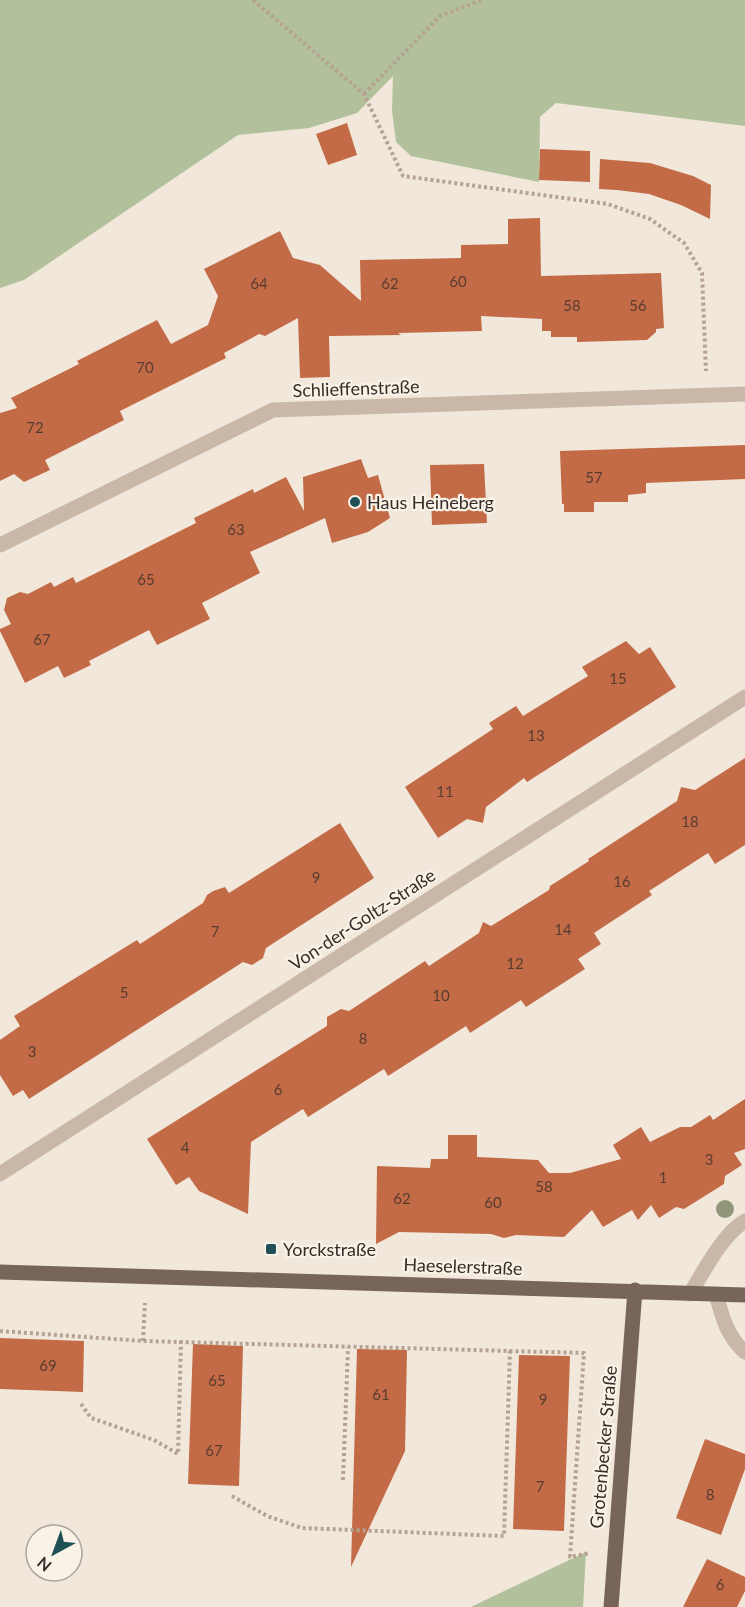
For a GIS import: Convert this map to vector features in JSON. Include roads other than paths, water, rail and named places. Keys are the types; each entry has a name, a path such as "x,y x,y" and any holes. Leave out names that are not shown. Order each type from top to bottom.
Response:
{"main road":[{"name":"Haeselerstraße","path":"0,1272 745,1295"},
{"name":"Grotenbecker Straße","path":"611,1607 635,1290"}],"street":[{"name":"Schlieffenstraße","path":"0,545 273,410 745,394"},
{"name":"Von-der-Goltz-Straße","path":"0,1174 745,697"},
{"path":"690,1294 716,1252 739,1224 745,1221"},
{"path":"716,1294 726,1326 738,1346 745,1352"}],"place":[{"name":"Haus Heineberg","path":"355,502"},
{"name":"Yorckstraße","path":"271,1249"}]}
